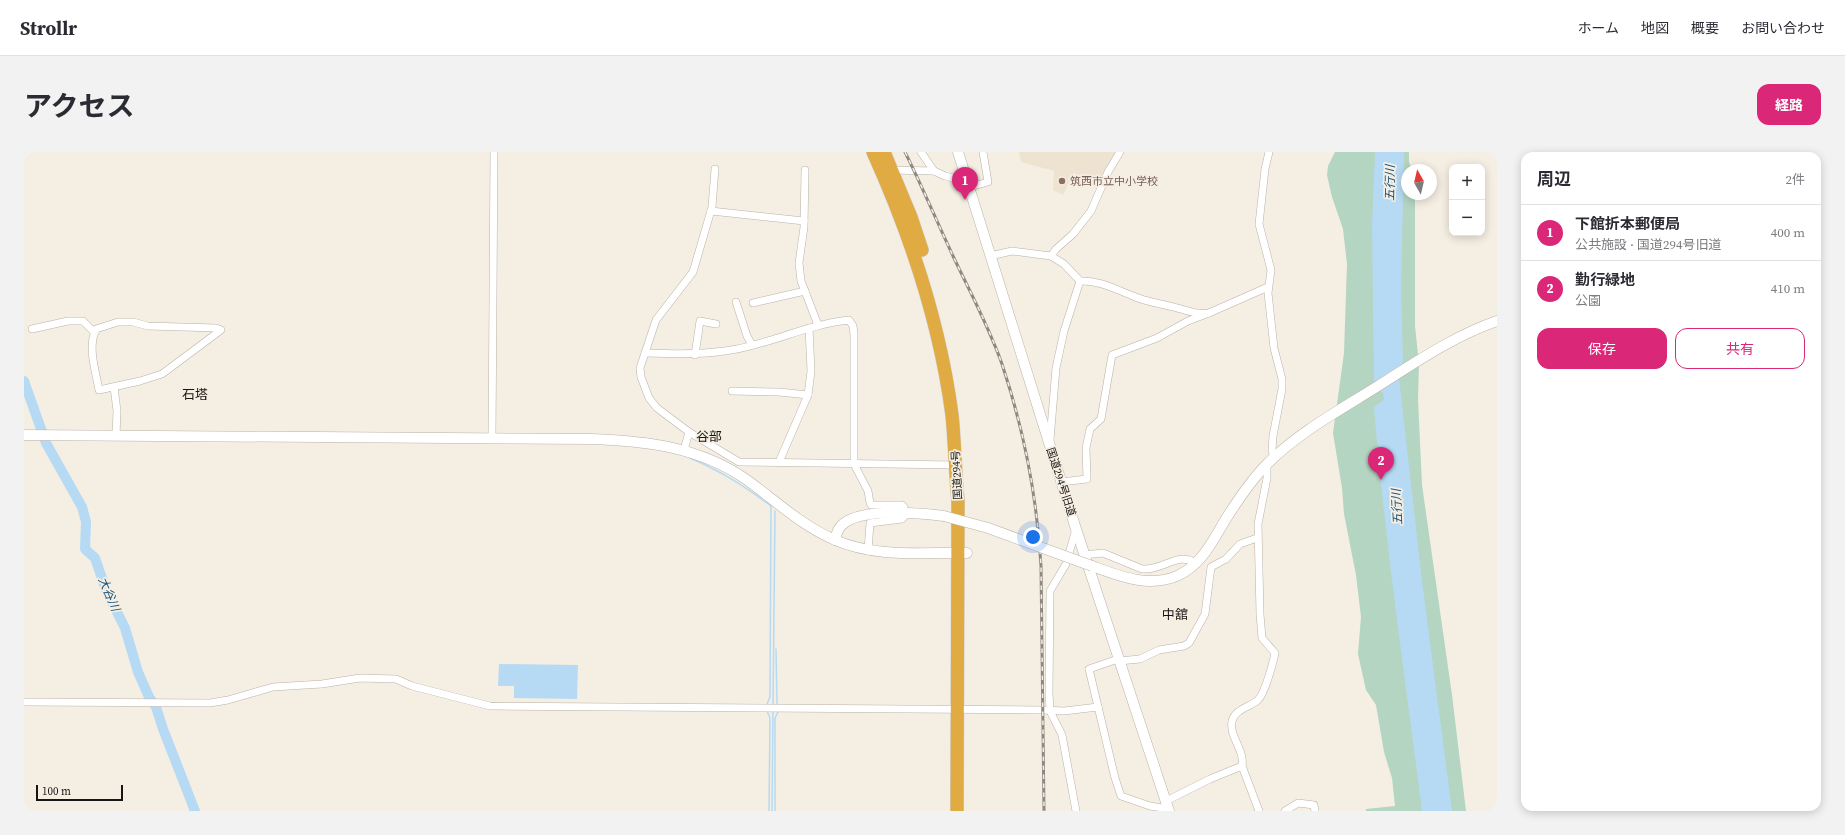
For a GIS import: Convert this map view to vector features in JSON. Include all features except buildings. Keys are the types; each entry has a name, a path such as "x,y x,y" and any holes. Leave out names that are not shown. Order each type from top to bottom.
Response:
{"highway":[{"name":"国道294号","path":"873,152 886,170 911,217 922,250 939,310 951,361 965,464 962,553 961,710 957,811"},
{"name":"国道294号","path":"884,152 886,170 914,252 931,312 948,389 957,464 962,553"},
{"name":"国道294号","path":"961,710 965,811"}],"street":[{"path":"492,439 494,152"},
{"path":"921,152 934,171"},
{"name":"国道294号旧道","path":"958,152 1084,555 1168,807"},
{"path":"886,170 934,171 969,184 988,182 983,152"},
{"path":"1051,256 1056,249 1073,234 1091,211 1108,172 1120,152"},
{"path":"1259,811 1242,766 1244,758 1232,729 1232,721 1236,714 1259,698 1272,666 1275,653 1262,638 1258,538 1258,524 1282,389 1282,378 1274,348 1268,287 1271,270 1259,224 1265,169 1269,152"},
{"path":"714,169 711,211 693,272 656,320 640,368 641,377 649,398 657,408 689,432 739,462 957,464"},
{"path":"804,170 804,221 799,263 801,281 818,325"},
{"path":"711,211 804,221"},
{"path":"990,256 1012,251 1051,256 1064,264 1080,281 1098,282 1135,297 1191,313 1209,313"},
{"path":"1050,446 1056,368 1064,331 1080,281"},
{"path":"1061,482 1087,479 1086,448 1090,429 1101,419 1112,355 1157,338 1188,321 1268,287"},
{"path":"753,303 805,291"},
{"path":"736,302 747,336 752,345"},
{"path":"645,353 695,355 738,349 818,325 849,320 853,326 854,464 868,491 871,505 902,505 904,507"},
{"path":"32,329 68,321 83,321 95,333"},
{"path":"695,355 700,321 716,324"},
{"path":"835,540 841,526 856,516 866,514 916,513 944,516 988,528 1134,580 1156,581 1177,575 1196,563 1205,554 1241,496 1270,461 1301,436 1436,349 1469,332 1497,321"},
{"path":"118,322 133,322 148,326 216,328 221,330 162,374 149,379 99,390 92,350 95,333 96,329 118,322"},
{"path":"779,462 808,395 811,371 809,328"},
{"path":"114,387 117,411 116,436"},
{"path":"732,391 779,392 808,395"},
{"path":"684,450 689,432"},
{"path":"25,435 632,441 684,450 712,461 746,480 806,525 835,540 868,551 962,553"},
{"path":"868,551 870,523 902,519 904,517"},
{"path":"1076,529 1066,564 1050,591 1049,693 1050,711 1062,735 1076,811"},
{"path":"1242,766 1210,779 1168,807 1150,806 1122,796 1115,778 1089,669 1118,660 1140,659 1159,650 1184,646 1189,643 1205,614 1211,567 1226,559 1240,544 1258,538"},
{"path":"1084,555 1103,553 1142,569 1156,568 1186,558 1196,563"},
{"path":"24,702 219,702 273,687 322,684 360,678 396,679 412,686 490,706 1050,711 1098,707"},
{"path":"1284,811 1298,803 1314,805 1315,811"}],"shaded area":[{"name":"筑西市立中小学校","path":"1019,152 1115,152 1097,188 1074,173 1063,195 1053,190 1054,171 1021,162"}],"green space":[{"path":"1335,152 1409,152 1410,164 1401,164 1401,200 1415,200 1415,326 1419,364 1418,399 1422,485 1452,695 1466,811 1366,811 1366,809 1395,806 1392,778 1384,752 1376,705 1366,690 1358,654 1361,617 1356,575 1344,514 1342,488 1333,433 1344,353 1347,264 1343,229 1332,197 1327,175 1328,166"}],"water":[{"name":"五行川","path":"1375,152 1404,152 1404,164 1401,164 1401,200 1403,200 1401,289 1403,362 1399,378 1422,581 1452,811 1422,811 1390,560 1374,408 1384,400 1383,392 1381,392 1381,389 1374,381 1372,225"},
{"path":"499,664 578,665 577,699 514,698 514,686 498,686"}],"waterway":[{"name":"大谷川","path":"24,381 46,443 82,507 86,522 85,549 95,558 106,590 125,628 138,672 149,697 156,707 195,811"},
{"path":"690,458 732,479 771,506 770,697 767,704"},
{"path":"773,705 775,511"},
{"path":"776,649 777,704"},
{"path":"772,811 773,710"},
{"path":"767,711 770,718 769,811"},
{"path":"775,811 775,718 778,712"}],"railway":[{"path":"905,152 997,350 1010,389 1023,439 1033,489 1041,566 1044,811"}],"place":[{"name":"筑西市立中小学校","path":"1062,181"},
{"name":"下館折本郵便局","path":"965,200"},
{"name":"勤行緑地","path":"1381,480"}],"district":[{"name":"石塔","path":"195,394"},
{"name":"谷部","path":"709,436"},
{"name":"中舘","path":"1175,614"}]}
